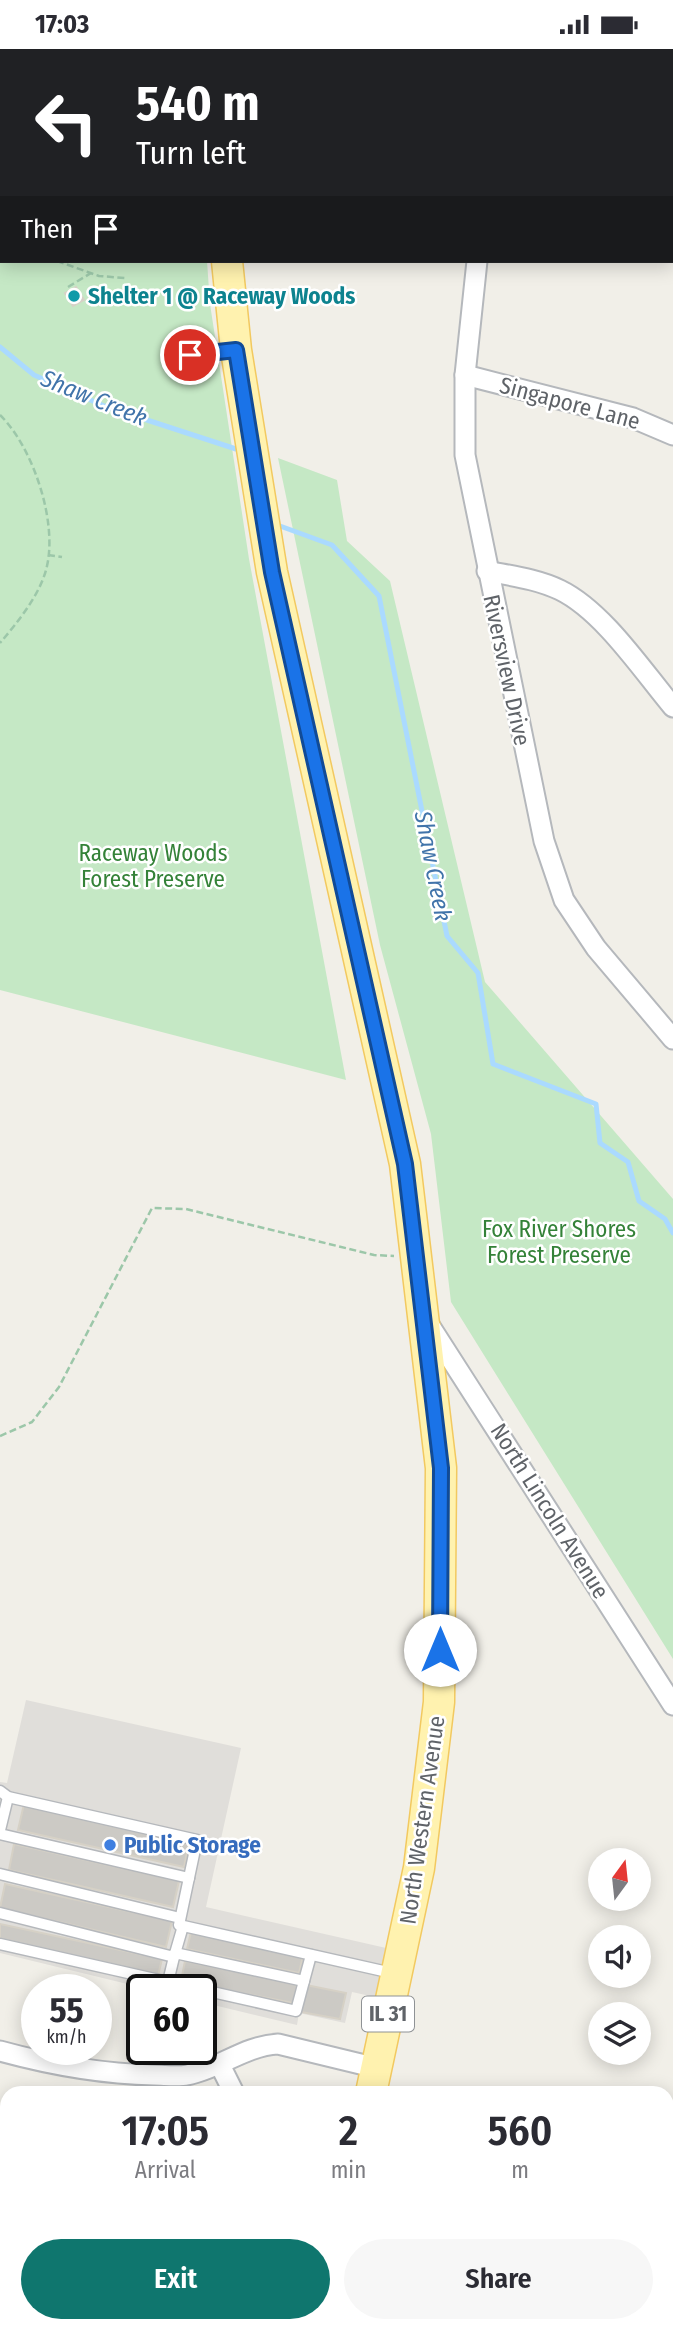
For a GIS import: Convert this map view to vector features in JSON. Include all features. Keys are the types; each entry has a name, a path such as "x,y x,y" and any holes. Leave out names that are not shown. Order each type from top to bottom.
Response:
{"main road":[{"name":"North Western Avenue","path":"227,263 236,350 272,572 405,1164 441,1468 439,1702 418,1868 374,2080"}],"street":[{"name":"Riversview Drive","path":"477,263 465,375 465,455 486,571 544,841 564,900 596,947 673,1039"},
{"name":"Singapore Lane","path":"465,375 633,418 673,435"},
{"path":"486,571 530,579 562,591 594,615 673,707"},
{"name":"North Lincoln Avenue","path":"425,1319 673,1705"},
{"path":"0,2051 56,2066 126,2075 186,2075 220,2064 261,2045 278,2044 374,2080"},
{"path":"220,2064 231,2086"}],"lane":[{"path":"190,355 236,350"},
{"path":"171,1974 197,1840 4,1794 0,1832 189,1878"},
{"path":"0,1874 311,1955 396,1974"},
{"path":"0,1913 175,1955 303,1981"},
{"path":"0,1944 133,1974"},
{"path":"217,1993 296,2011 311,1955"}],"path":[{"path":"63,263 91,273 125,278"},
{"path":"68,287 91,273"},
{"path":"0,415 21,439 33,466 47,523 48,555 47,569 33,596 0,643"},
{"path":"48,555 62,557"},
{"path":"0,1436 32,1422 59,1387 152,1208 186,1209 374,1255 403,1256"}],"shaded area":[{"name":"Public Storage","path":"26,1700 241,1748 206,1907 395,1950 384,1999 352,1992 345,2023 299,2013 297,2025 217,2006 217,1974 126,1974 126,1984 112,1980 112,1974 86,1974 0,1953 0,1782 7,1783"}],"green space":[{"name":"Raceway Woods Forest Preserve","path":"0,263 207,263 210,304 249,559 346,1080 0,990"},
{"name":"Fox River Shores Forest Preserve","path":"278,458 337,480 347,541 390,581 485,982 673,1199 673,1659 451,1302 431,1134 380,945"}],"building":[{"name":"Shelter 1 @ Raceway Woods","path":"76,287 84,300 73,306 65,293"},
{"path":"24,1804 189,1842 184,1867 18,1830"},
{"path":"14,1844 179,1881 173,1907 9,1870"},
{"path":"5,1884 172,1921 166,1947 0,1908"},
{"path":"0,1924 162,1959 158,1974 149,1974 0,1942"},
{"path":"191,1932 303,1956 299,1973 187,1949"},
{"path":"185,1961 297,1984 293,2003 217,1988 217,1974 182,1974"},
{"path":"306,1985 346,1993 340,2019 301,2012"}],"waterway":[{"name":"Shaw Creek","path":"0,347 34,375 104,406 236,449"},
{"name":"Shaw Creek","path":"280,526 332,545 379,596 447,936 478,973 493,1064 596,1104 600,1143 628,1162 639,1201 665,1219 673,1233"}],"place":[{"name":"Shelter 1 @ Raceway Woods","path":"74,296"},
{"name":"Public Storage","path":"110,1845"}],"route":[{"path":"190,355 236,350 272,572 405,1164 441,1468 440,1650"}]}
